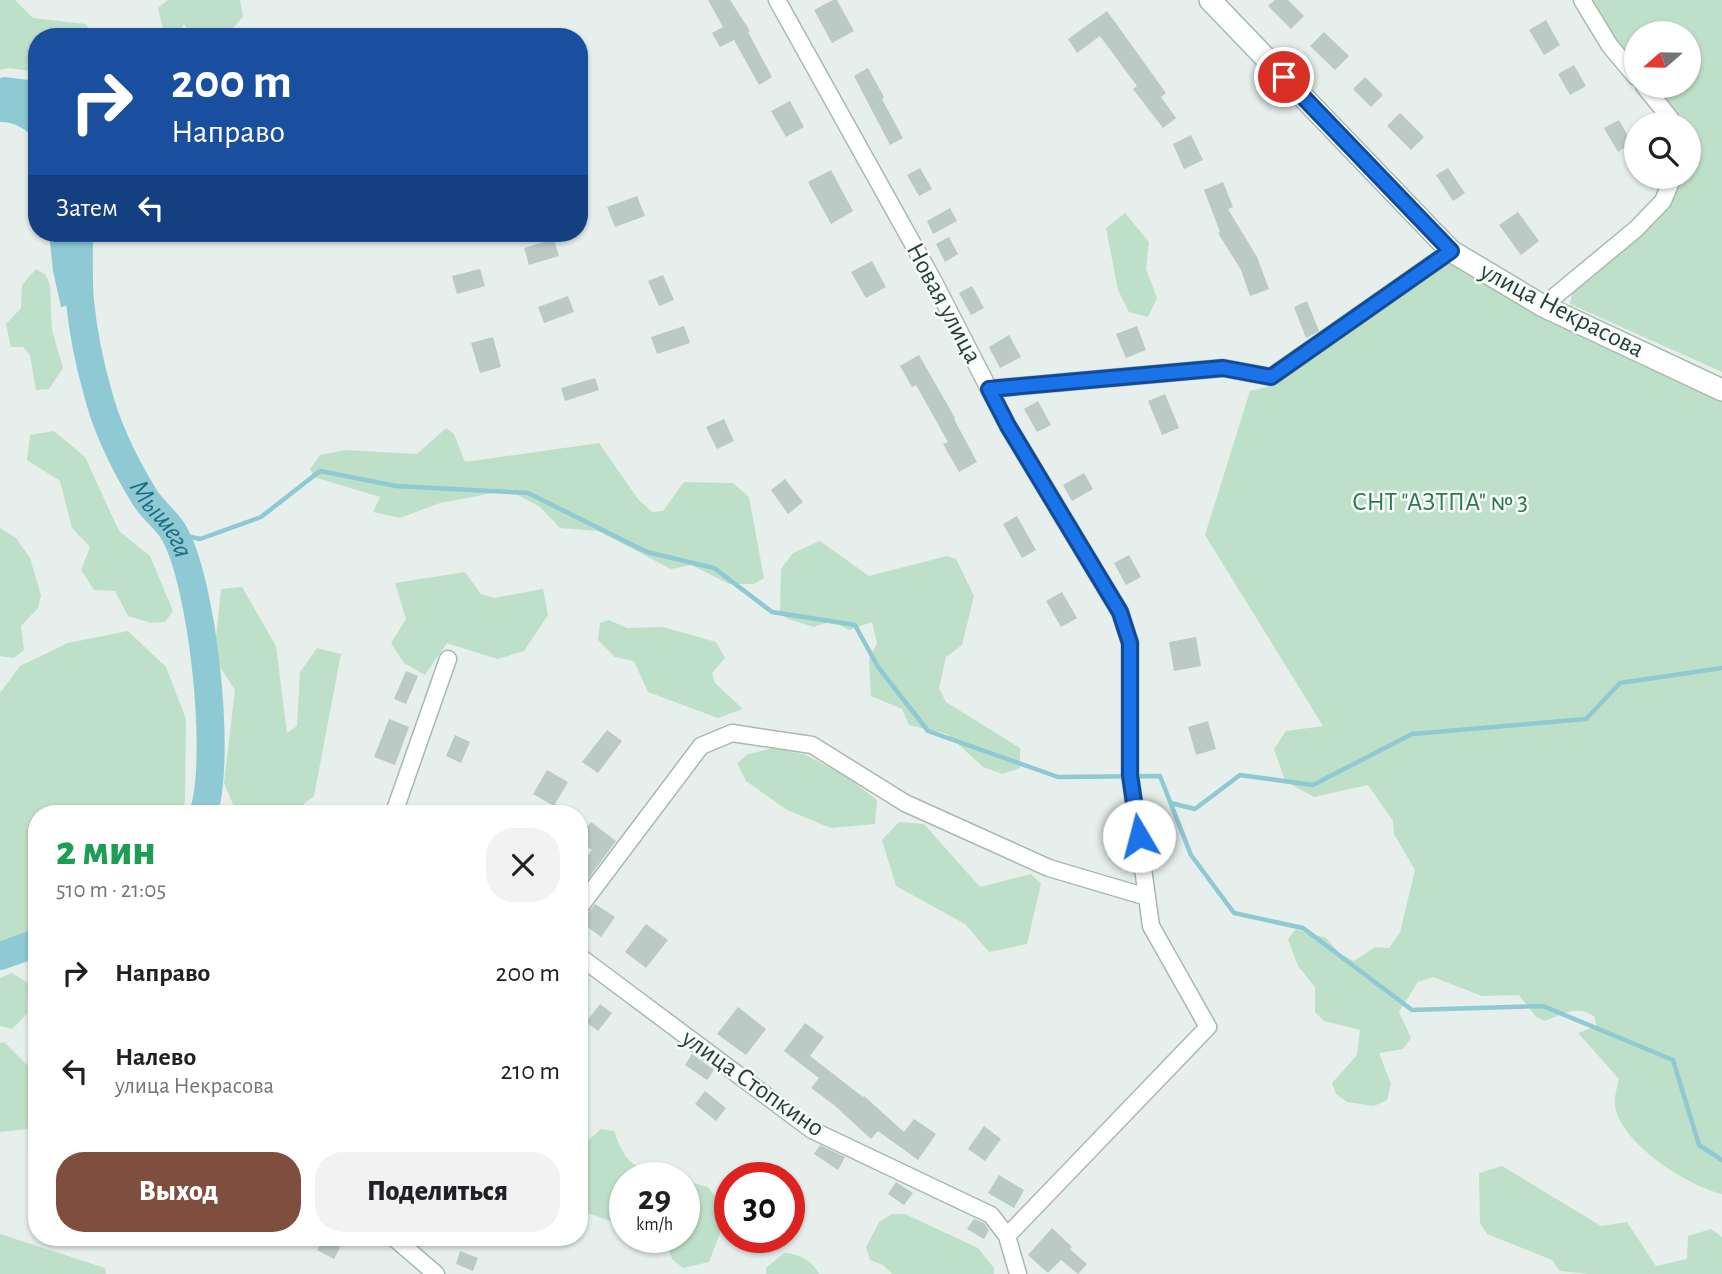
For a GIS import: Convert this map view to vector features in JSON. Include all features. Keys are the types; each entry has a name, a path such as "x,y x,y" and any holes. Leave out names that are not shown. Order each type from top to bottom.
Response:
{"main road":[{"name":"улица Некрасова","path":"1210,0 1451,251 1543,306 1722,390"}],"street":[{"name":"Новая улица","path":"777,0 933,280 1008,426 1120,612 1130,643 1130,775 1151,926 1208,1027 1007,1236"},
{"path":"1582,0 1610,46 1624,63"},
{"path":"1654,98 1665,112"},
{"path":"1543,306 1636,229 1662,201 1668,189"},
{"path":"989,389 1223,368 1271,377 1451,251"},
{"path":"398,805 448,659"},
{"path":"588,896 701,746 732,733 812,746 905,803 1049,868 1147,897"},
{"name":"улица Стопкино","path":"588,963 813,1130 991,1215 1007,1236"},
{"path":"1007,1236 1018,1274"},
{"path":"403,1246 436,1274"}],"green space":[{"path":"0,0 15,0 33,18 85,24 88,28 28,28 28,71 9,68 0,70"},
{"path":"168,0 240,0 243,17 233,28 186,28 184,24 182,28 163,28 158,8"},
{"path":"1592,0 1722,0 1722,372 1570,304 1572,294 1671,205 1678,189 1701,189 1701,112 1675,112 1663,98 1701,98 1701,21 1624,21 1624,49"},
{"path":"1125,213 1149,242 1146,269 1157,298 1148,317 1129,312 1118,290 1106,228"},
{"name":"СНТ \"АЗТПА\" № 3","path":"1448,260 1582,337 1722,402 1722,1194 1675,1173 1629,1135 1615,1106 1619,1079 1578,1033 1596,1026 1595,1017 1583,1011 1576,1011 1545,1021 1536,1017 1519,995 1482,996 1433,977 1418,982 1399,1012 1411,1038 1403,1049 1379,1053 1391,1084 1387,1100 1374,1106 1347,1102 1336,1094 1332,1083 1357,1055 1360,1030 1324,1021 1315,1012 1315,987 1298,966 1288,939 1296,929 1326,938 1341,955 1354,961 1375,947 1389,948 1400,932 1415,870 1394,834 1393,821 1368,785 1314,797 1285,781 1274,749 1286,731 1323,726 1205,535 1250,391 1271,386"},
{"path":"36,269 46,275 50,286 52,330 63,368 49,389 36,390 30,355 23,347 11,347 6,324 21,308 22,285"},
{"path":"446,428 454,434 465,462 599,443 638,499 652,512 663,511 684,482 733,483 749,497 764,578 754,584 729,584 691,565 671,569 598,531 560,528 540,507 509,490 440,503 400,518 373,512 380,497 314,477 310,469 320,455 346,450 417,454"},
{"path":"54,431 85,457 119,531 150,556 173,611 165,622 151,623 128,616 115,591 94,590 81,570 90,547 72,528 60,481 27,460 30,435"},
{"path":"0,528 16,538 30,558 41,595 38,608 21,626 24,650 14,658 0,656"},
{"path":"820,541 869,576 947,556 956,559 974,596 962,645 946,657 939,688 946,702 1020,748 1020,768 1002,774 983,767 947,734 909,725 902,709 871,696 869,660 877,643 872,622 849,630 832,621 814,627 786,618 780,611 781,569 793,553"},
{"path":"465,572 481,594 494,598 543,589 548,615 524,651 497,659 447,643 425,675 404,663 391,643 406,619 395,583"},
{"path":"242,587 276,646 287,733 297,726 300,672 317,648 341,654 314,796 302,805 233,805 224,783 235,690 214,658 221,589"},
{"path":"609,620 627,628 663,627 716,642 725,658 712,673 715,683 743,709 718,718 648,692 634,661 615,657 598,640 600,623"},
{"path":"128,631 166,667 186,719 185,801 184,805 28,805 28,939 0,949 0,693 20,666 68,643"},
{"path":"774,748 806,755 847,777 877,800 875,824 831,828 787,810 746,781 737,763 748,754"},
{"path":"899,822 924,824 980,887 1031,874 1041,884 1027,944 989,952 965,924 896,886 882,840"},
{"path":"12,973 28,983 27,1014 12,1029 0,1026 0,978"},
{"path":"4,1042 28,1066 28,1129 0,1132 0,1043"},
{"path":"601,1129 614,1131 622,1150 632,1162 609,1162 609,1220 588,1213 588,1141"},
{"path":"1502,1166 1601,1226 1627,1222 1656,1266 1687,1259 1688,1236 1711,1229 1722,1237 1722,1274 1589,1274 1560,1271 1552,1260 1487,1234 1480,1223 1479,1173"},
{"path":"700,1185 708,1187 714,1194 714,1249 709,1262 683,1268 672,1259 670,1253 700,1253"},
{"path":"892,1214 905,1214 978,1248 994,1268 994,1274 892,1274 883,1265 870,1260 866,1247 879,1222"},
{"path":"0,1234 28,1243 28,1246 37,1246 105,1268 106,1274 0,1274"},
{"path":"784,1253 795,1254 813,1265 819,1274 766,1274 766,1268"}],"water":[{"path":"0,78 28,80 28,133 11,123 0,122"},
{"path":"50,242 85,242 85,300 61,307"}],"building":[{"path":"708,0 730,0 750,31 748,32 772,77 759,85 734,40 720,47 712,33 723,27"},
{"path":"837,0 854,31 832,43 814,10"},
{"path":"1275,0 1288,0 1304,16 1291,29 1268,6"},
{"path":"1107,11 1166,93 1161,97 1176,118 1163,128 1133,89 1137,86 1100,36 1077,53 1068,39"},
{"path":"1546,20 1560,45 1544,55 1529,30"},
{"path":"1324,32 1349,56 1335,70 1310,46"},
{"path":"1574,65 1586,86 1570,95 1558,74"},
{"path":"868,68 903,138 890,145 854,76"},
{"path":"1365,77 1383,95 1371,107 1353,89"},
{"path":"790,101 804,127 786,137 771,111"},
{"path":"1400,113 1424,137 1411,150 1387,126"},
{"path":"1619,120 1624,129 1624,148 1618,152 1604,128"},
{"path":"1191,135 1203,160 1184,169 1173,144"},
{"path":"920,168 932,189 919,196 907,175"},
{"path":"1448,168 1465,193 1453,201 1436,175"},
{"path":"831,170 853,211 831,224 808,182"},
{"path":"1223,182 1233,207 1228,209 1257,257 1269,289 1250,296 1241,270 1218,233 1220,232 1204,190"},
{"path":"637,196 645,216 615,227 607,207"},
{"path":"950,208 957,221 933,234 927,221"},
{"path":"1518,212 1539,241 1521,255 1499,225"},
{"path":"949,237 958,254 945,262 936,244"},
{"path":"555,242 559,256 529,265 524,248"},
{"path":"872,261 886,287 866,298 851,272"},
{"path":"480,269 485,286 457,294 452,276"},
{"path":"663,275 674,300 659,306 648,281"},
{"path":"972,286 984,308 971,315 959,293"},
{"path":"568,296 574,312 544,323 538,307"},
{"path":"1307,301 1319,331 1306,338 1294,307"},
{"path":"684,326 690,343 657,354 651,337"},
{"path":"1137,326 1146,350 1126,358 1116,334"},
{"path":"1009,335 1021,357 1000,368 989,347"},
{"path":"493,337 501,367 480,373 471,343"},
{"path":"919,355 977,462 959,472 943,444 948,442 916,385 912,387 900,366"},
{"path":"595,378 599,390 565,401 561,388"},
{"path":"1165,394 1179,428 1162,435 1148,401"},
{"path":"1038,401 1051,425 1037,432 1024,409"},
{"path":"724,419 734,441 717,449 706,427"},
{"path":"1084,473 1093,489 1072,501 1063,485"},
{"path":"785,479 803,502 788,514 771,490"},
{"path":"1017,516 1036,550 1022,558 1003,524"},
{"path":"1129,555 1141,577 1126,585 1114,563"},
{"path":"1062,592 1077,618 1061,627 1046,601"},
{"path":"1196,637 1201,666 1174,671 1169,642"},
{"path":"406,671 418,676 406,704 394,699"},
{"path":"389,719 409,727 395,765 374,757"},
{"path":"1208,721 1216,749 1196,755 1188,727"},
{"path":"607,730 622,741 598,773 582,762"},
{"path":"455,735 470,742 461,763 446,756"},
{"path":"547,770 568,782 555,805 533,794"},
{"path":"591,822 616,841 588,879 588,855 592,850 588,847 588,826"},
{"path":"595,904 615,917 601,937 588,927 588,913"},
{"path":"646,924 668,940 646,968 625,952"},
{"path":"600,1004 612,1013 598,1031 588,1024 588,1019"},
{"path":"738,1007 766,1029 746,1055 717,1034"},
{"path":"805,1023 824,1037 810,1056 864,1096 904,1132 914,1119 936,1134 918,1160 878,1131 871,1139 811,1088 819,1078 784,1051"},
{"path":"692,1054 714,1070 707,1080 685,1065"},
{"path":"705,1091 726,1108 716,1121 695,1104"},
{"path":"984,1126 1001,1139 985,1161 968,1149"},
{"path":"820,1145 845,1157 838,1170 814,1154"},
{"path":"999,1175 1024,1190 1014,1208 988,1193"},
{"path":"896,1182 913,1193 904,1205 888,1194"},
{"path":"974,1219 984,1223 989,1230 984,1239 967,1229"},
{"path":"1052,1228 1087,1264 1078,1274 1061,1260 1048,1273 1028,1255"},
{"path":"319,1246 340,1247 334,1259 317,1250"},
{"path":"460,1251 478,1258 473,1271 456,1264"}],"waterway":[{"name":"Мышега","path":"79,242 81,313 105,417 147,501 174,533 193,591 201,630 210,715 211,755 205,805"},
{"path":"174,533 200,539 261,517 320,471 396,486 528,493 647,552 714,568 772,612 855,625 878,667 928,731 1058,777 1160,776 1191,855 1234,913 1303,928 1412,1010 1543,1006 1673,1060 1699,1145 1722,1160"},
{"path":"1171,803 1195,809 1240,775 1313,785 1412,734 1586,719 1620,683 1722,668"},
{"name":"Мышега","path":"0,956 28,946"}],"route":[{"path":"1139,836 1130,775 1130,643 1120,612 1008,426 989,389 1223,368 1271,377 1451,251 1284,77"}]}
